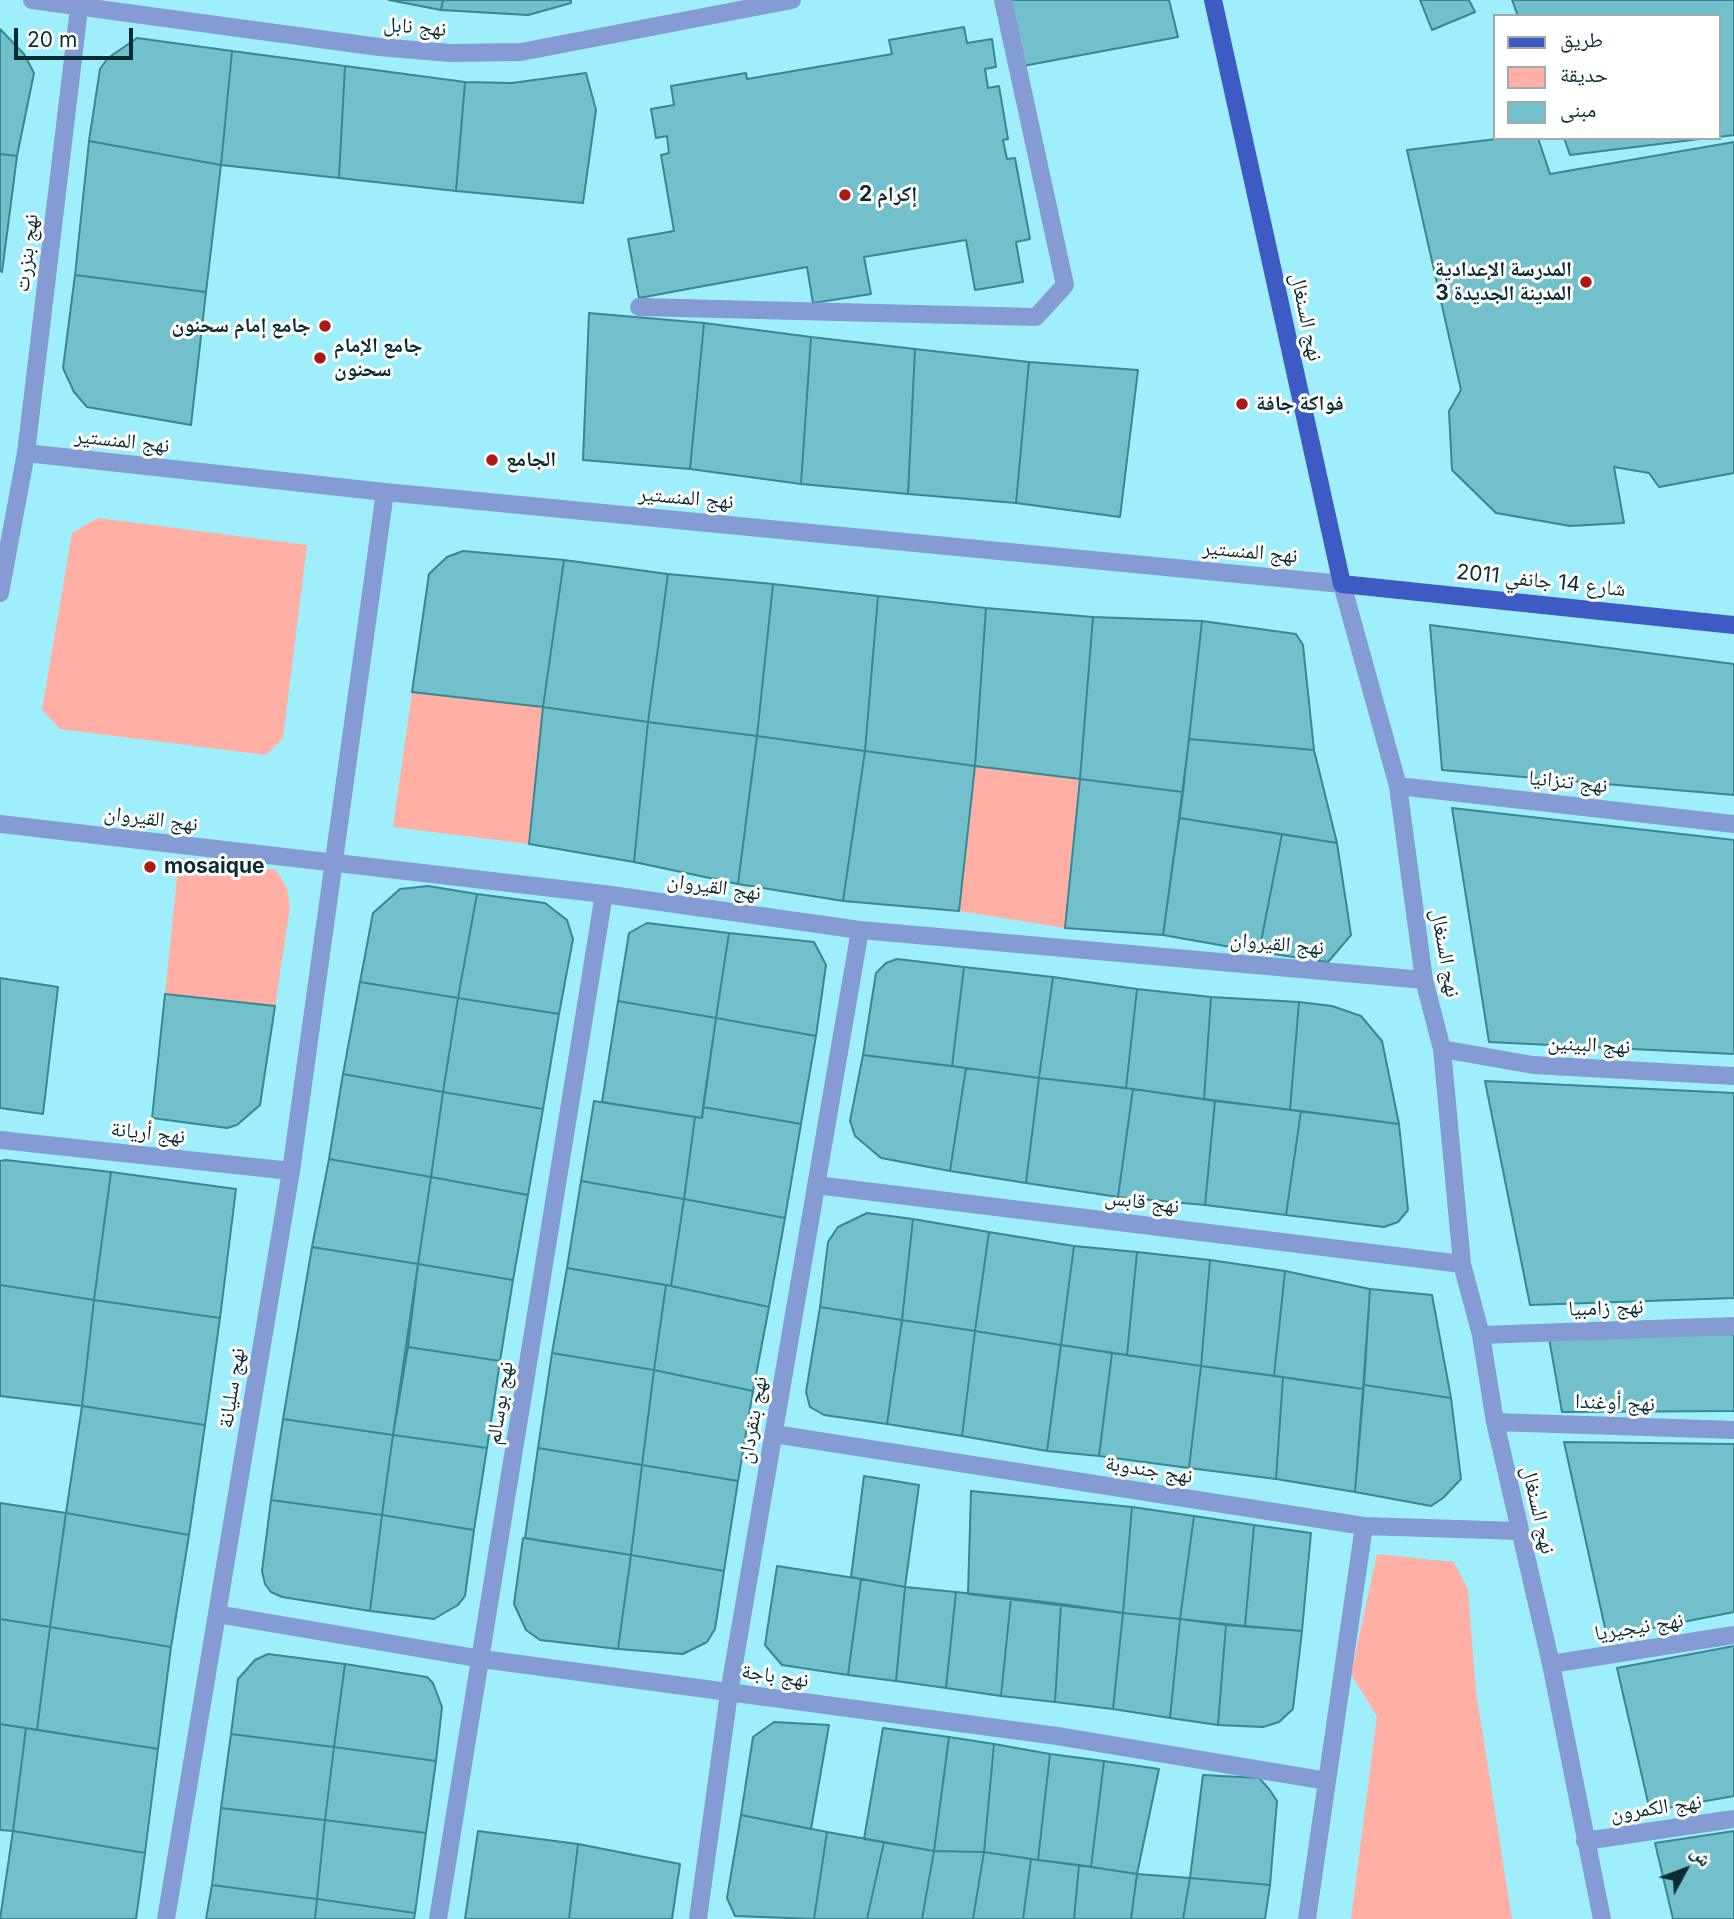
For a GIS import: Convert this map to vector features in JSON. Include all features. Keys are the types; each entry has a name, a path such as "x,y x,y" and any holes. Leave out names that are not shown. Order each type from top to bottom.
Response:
{"main road":[{"name":"نهج السنغال","path":"1213,0 1342,584"},
{"name":"شارع 14 جانفي 2011","path":"1342,584 1734,625"}],"street":[{"name":"نهج نابل","path":"32,0 79,2 379,47 462,53 520,52 792,0"},
{"path":"639,307 1036,317 1065,285 1003,0"},
{"name":"نهج بنزرت","path":"0,593 26,453 79,2"},
{"name":"نهج المنستير","path":"26,453 386,492 1342,584"},
{"name":"نهج سليانة","path":"166,1919 291,1171 386,492"},
{"name":"نهج السنغال","path":"1342,584 1398,786 1424,980 1442,1049 1462,1264 1481,1335 1496,1422 1551,1664 1602,1919"},
{"name":"نهج تنزانيا","path":"1398,786 1734,824"},
{"name":"نهج القيروان","path":"0,824 604,894 860,930 1424,980"},
{"name":"نهج بوسالم","path":"438,1919 604,894"},
{"name":"نهج بنقردان","path":"698,1919 729,1693 860,930"},
{"name":"نهج البينين","path":"1442,1049 1533,1065 1734,1076"},
{"name":"نهج أريانة","path":"0,1140 291,1171"},
{"name":"نهج قابس","path":"816,1185 1462,1264"},
{"name":"نهج زامبيا","path":"1481,1335 1734,1326"},
{"name":"نهج أوغندا","path":"1496,1422 1734,1430"},
{"name":"نهج جندوبة","path":"774,1434 1364,1526 1519,1531"},
{"path":"1307,1919 1364,1526"},
{"name":"نهج باجة","path":"217,1614 482,1659 1057,1736 1327,1781"},
{"name":"نهج نيجيريا","path":"1551,1664 1734,1635"},
{"name":"نهج الكمرون","path":"1585,1841 1734,1819"}],"green space":[{"path":"98,518 307,545 283,738 266,755 60,729 42,710 72,533"},
{"path":"412,692 543,707 529,844 393,827"},
{"path":"975,766 1080,779 1065,928 959,911"},
{"path":"179,858 276,870 287,888 290,907 275,1006 165,994"},
{"path":"1377,1554 1454,1562 1468,1590 1476,1691 1512,1919 1351,1919 1377,1716 1351,1674"}],"building":[{"path":"389,0 443,0 441,10"},
{"path":"443,0 571,0 571,3 528,15 441,10"},
{"path":"1007,0 1169,0 1178,37 1023,66"},
{"path":"1420,0 1469,0 1475,12 1432,30"},
{"path":"1512,0 1734,0 1734,135 1720,137 1720,14 1517,14"},
{"name":"إكرام 2","path":"964,27 967,43 992,39 996,67 985,69 988,88 999,86 1008,139 1003,140 1007,159 1015,158 1030,239 1016,242 1023,282 975,290 966,240 864,257 871,294 813,303 807,267 639,298 628,239 674,231 661,155 669,153 667,136 656,138 651,109 674,105 671,86 746,73 747,79 892,54 889,40"},
{"path":"0,29 24,54 34,73 17,156 0,154"},
{"path":"137,38 232,51 221,165 89,141 100,69 108,58"},
{"path":"232,51 345,66 339,178 221,165"},
{"path":"345,66 465,82 456,191 339,178"},
{"path":"586,73 596,110 583,203 456,191 465,82 512,83"},
{"name":"المدرسة الإعدادية المدينة الجديدة 3","path":"1492,139 1539,140 1550,174 1734,142 1734,473 1659,487 1649,473 1614,467 1624,523 1570,526 1496,513 1452,470 1449,411 1461,390 1407,150"},
{"path":"1565,140 1692,140 1570,155"},
{"path":"89,141 221,165 206,292 75,275"},
{"path":"0,154 17,156 2,272 0,271"},
{"path":"75,275 206,292 191,425 87,407 74,392 63,368"},
{"path":"589,313 704,323 690,469 583,460"},
{"path":"704,323 811,337 801,484 690,469"},
{"path":"811,337 915,349 908,494 801,484"},
{"path":"915,349 1029,362 1016,503 908,494"},
{"path":"1029,362 1138,370 1120,517 1016,503"},
{"path":"463,551 564,560 543,707 412,692 429,574 447,557"},
{"path":"564,560 668,574 648,722 543,707"},
{"path":"668,574 773,584 757,736 648,722"},
{"path":"773,584 878,596 865,751 757,736"},
{"path":"878,596 986,608 975,766 865,751"},
{"path":"986,608 1093,617 1080,779 975,766"},
{"path":"1093,617 1202,621 1183,792 1080,779"},
{"path":"1202,621 1296,634 1303,645 1314,750 1189,739"},
{"path":"1430,625 1734,664 1734,795 1442,770"},
{"path":"543,707 648,722 634,862 529,844"},
{"path":"648,722 757,736 738,884 634,862"},
{"path":"757,736 865,751 843,901 738,884"},
{"path":"1189,739 1314,750 1337,843 1179,818"},
{"path":"865,751 975,766 959,911 843,901"},
{"path":"1080,779 1183,792 1163,935 1065,928"},
{"path":"1452,808 1734,840 1734,1054 1489,1042"},
{"path":"1179,818 1282,834 1259,952 1163,935"},
{"path":"1282,834 1337,843 1351,935 1328,962 1259,952"},
{"path":"428,886 477,894 458,998 360,982 373,913 400,889"},
{"path":"477,894 545,903 567,920 573,939 559,1014 458,998"},
{"path":"647,923 729,933 716,1018 618,1001 629,933"},
{"path":"729,933 814,942 826,965 816,1036 716,1018"},
{"path":"897,959 964,967 952,1066 863,1055 876,973 886,963"},
{"path":"964,967 1053,977 1039,1078 952,1066"},
{"path":"1053,977 1137,989 1126,1088 1039,1078"},
{"path":"0,978 58,987 43,1114 0,1108"},
{"path":"360,982 458,998 443,1092 343,1074"},
{"path":"1137,989 1211,997 1204,1099 1126,1088"},
{"path":"165,994 275,1006 260,1105 237,1125 227,1128 152,1118"},
{"path":"1211,997 1299,1002 1290,1110 1204,1099"},
{"path":"458,998 559,1014 543,1109 443,1092"},
{"path":"618,1001 716,1018 702,1118 602,1102"},
{"path":"1299,1002 1332,1006 1361,1016 1382,1041 1399,1124 1290,1110"},
{"path":"716,1018 816,1036 801,1124 703,1107"},
{"path":"863,1055 966,1068 950,1171 881,1158 855,1136 850,1121"},
{"path":"966,1068 1039,1078 1026,1183 950,1171"},
{"path":"343,1074 443,1092 431,1177 329,1159"},
{"path":"1039,1078 1133,1089 1118,1197 1026,1183"},
{"path":"1485,1081 1734,1093 1734,1298 1530,1305"},
{"path":"1133,1089 1215,1101 1205,1205 1118,1197"},
{"path":"443,1092 543,1109 528,1195 431,1177"},
{"path":"594,1101 695,1117 684,1199 581,1181"},
{"path":"1215,1101 1301,1111 1286,1215 1205,1205"},
{"path":"703,1107 801,1124 785,1218 684,1199 695,1117 702,1118"},
{"path":"1301,1111 1399,1124 1408,1210 1398,1222 1384,1227 1286,1215"},
{"path":"329,1159 431,1177 418,1264 312,1247"},
{"path":"0,1161 111,1172 94,1300 0,1285"},
{"path":"111,1172 236,1189 220,1318 94,1300"},
{"path":"431,1177 528,1195 513,1280 418,1264"},
{"path":"581,1181 684,1199 671,1286 567,1268"},
{"path":"684,1199 785,1218 769,1307 671,1286"},
{"path":"867,1213 913,1219 902,1320 820,1307 828,1242 838,1227"},
{"path":"913,1219 989,1232 975,1331 902,1320"},
{"path":"989,1232 1074,1246 1061,1345 975,1331"},
{"path":"1074,1246 1137,1252 1127,1355 1061,1345"},
{"path":"312,1247 418,1264 393,1435 283,1419"},
{"path":"1137,1252 1210,1260 1201,1366 1127,1355"},
{"path":"1210,1260 1285,1271 1274,1376 1201,1366"},
{"path":"418,1264 513,1280 500,1361 408,1347"},
{"path":"567,1268 666,1285 654,1370 552,1353"},
{"path":"1285,1271 1370,1289 1363,1389 1274,1376"},
{"path":"0,1285 94,1300 82,1406 0,1396"},
{"path":"666,1285 769,1307 753,1391 654,1370"},
{"path":"1370,1289 1432,1295 1451,1398 1364,1385"},
{"path":"94,1300 220,1318 205,1425 82,1406"},
{"path":"820,1307 902,1320 887,1424 824,1415 810,1407 806,1392"},
{"path":"902,1320 975,1331 962,1436 887,1424"},
{"path":"975,1331 1061,1345 1047,1451 962,1436"},
{"path":"1734,1334 1734,1411 1562,1412 1549,1338"},
{"path":"1061,1345 1112,1353 1099,1456 1047,1451"},
{"path":"408,1347 500,1361 487,1448 393,1435"},
{"path":"552,1353 654,1370 642,1465 538,1448"},
{"path":"1112,1353 1201,1366 1189,1468 1099,1456"},
{"path":"1201,1366 1283,1377 1276,1479 1189,1468"},
{"path":"654,1370 753,1391 738,1481 642,1465"},
{"path":"1283,1377 1363,1389 1355,1492 1276,1479"},
{"path":"1364,1385 1451,1398 1461,1479 1431,1506 1355,1492"},
{"path":"82,1406 205,1425 189,1535 66,1513"},
{"path":"283,1419 393,1435 382,1515 271,1500"},
{"path":"393,1435 487,1448 474,1530 382,1515"},
{"path":"1564,1442 1734,1444 1734,1612 1607,1637"},
{"path":"538,1448 642,1465 631,1555 525,1538"},
{"path":"642,1465 738,1481 724,1571 631,1555"},
{"path":"864,1476 919,1485 905,1587 851,1577"},
{"path":"971,1491 1132,1507 1123,1613 968,1594"},
{"path":"271,1500 382,1515 370,1611 282,1597 271,1592 265,1584 262,1571"},
{"path":"0,1503 66,1513 50,1627 0,1619"},
{"path":"1132,1507 1194,1516 1180,1619 1123,1613"},
{"path":"66,1513 189,1535 171,1647 50,1627"},
{"path":"382,1515 474,1530 465,1596 458,1605 434,1619 370,1611"},
{"path":"1194,1516 1254,1525 1245,1626 1180,1619"},
{"path":"1254,1525 1311,1533 1302,1631 1245,1626"},
{"path":"523,1538 631,1555 618,1649 540,1640 526,1630 514,1604"},
{"path":"631,1555 724,1571 715,1629 707,1642 683,1654 618,1649"},
{"path":"777,1566 861,1579 848,1675 782,1665 765,1645"},
{"path":"861,1579 905,1587 896,1681 848,1675"},
{"path":"905,1587 956,1592 946,1688 896,1681"},
{"path":"956,1592 1011,1598 1001,1696 946,1688"},
{"path":"1011,1598 1061,1604 1055,1702 1001,1696"},
{"path":"1061,1604 1123,1613 1113,1709 1055,1702"},
{"path":"1123,1613 1180,1619 1170,1718 1113,1709"},
{"path":"0,1619 50,1627 37,1730 0,1724"},
{"path":"1180,1619 1226,1625 1218,1725 1170,1718"},
{"path":"1226,1625 1302,1631 1293,1709 1279,1722 1263,1727 1218,1725"},
{"path":"50,1627 171,1647 158,1749 37,1730"},
{"path":"1734,1646 1734,1796 1650,1811 1617,1668"},
{"path":"268,1654 345,1664 334,1747 231,1734 238,1679 255,1660"},
{"path":"345,1664 427,1677 433,1683 442,1707 436,1761 334,1747"},
{"path":"774,1722 829,1725 811,1829 741,1815 753,1737"},
{"path":"0,1724 26,1728 13,1831 0,1830"},
{"path":"26,1728 158,1749 145,1853 13,1831"},
{"path":"883,1728 949,1737 934,1851 864,1839"},
{"path":"231,1734 334,1747 325,1820 221,1808"},
{"path":"949,1737 994,1744 984,1852 934,1851"},
{"path":"994,1744 1050,1754 1038,1860 984,1852"},
{"path":"334,1747 436,1761 426,1833 325,1820"},
{"path":"1050,1754 1104,1761 1091,1867 1038,1860"},
{"path":"1104,1761 1159,1769 1137,1874 1091,1867"},
{"path":"1203,1775 1259,1778 1277,1801 1270,1885 1190,1878"},
{"path":"221,1808 325,1820 317,1899 212,1885"},
{"path":"741,1815 827,1832 814,1919 735,1916 727,1898"},
{"path":"325,1820 426,1833 415,1913 317,1899"},
{"path":"13,1831 145,1853 136,1919 0,1919"},
{"path":"478,1831 578,1844 569,1919 465,1919"},
{"path":"1734,1831 1734,1919 1673,1919 1655,1843"},
{"path":"827,1832 884,1842 867,1919 814,1919"},
{"path":"884,1842 934,1851 922,1919 867,1919"},
{"path":"578,1844 680,1864 672,1919 569,1919"},
{"path":"934,1851 984,1852 973,1919 922,1919"},
{"path":"984,1852 1031,1859 1023,1919 973,1919"},
{"path":"1031,1859 1079,1865 1074,1919 1023,1919"},
{"path":"1079,1865 1137,1874 1131,1919 1074,1919"},
{"path":"1137,1874 1190,1878 1183,1919 1131,1919"},
{"path":"1190,1878 1270,1885 1265,1919 1183,1919"},
{"path":"212,1885 317,1899 315,1919 206,1919"},
{"path":"317,1899 415,1913 414,1919 315,1919"}],"place":[{"name":"إكرام 2","path":"845,195"},
{"name":"المدرسة الإعدادية المدينة الجديدة 3","path":"1586,282"},
{"name":"جامع إمام سحنون","path":"325,326"},
{"name":"جامع الإمام سحنون","path":"320,358"},
{"name":"فواكة جافة","path":"1242,404"},
{"name":"الجامع","path":"492,460"},
{"name":"mosaique","path":"150,867"}]}
